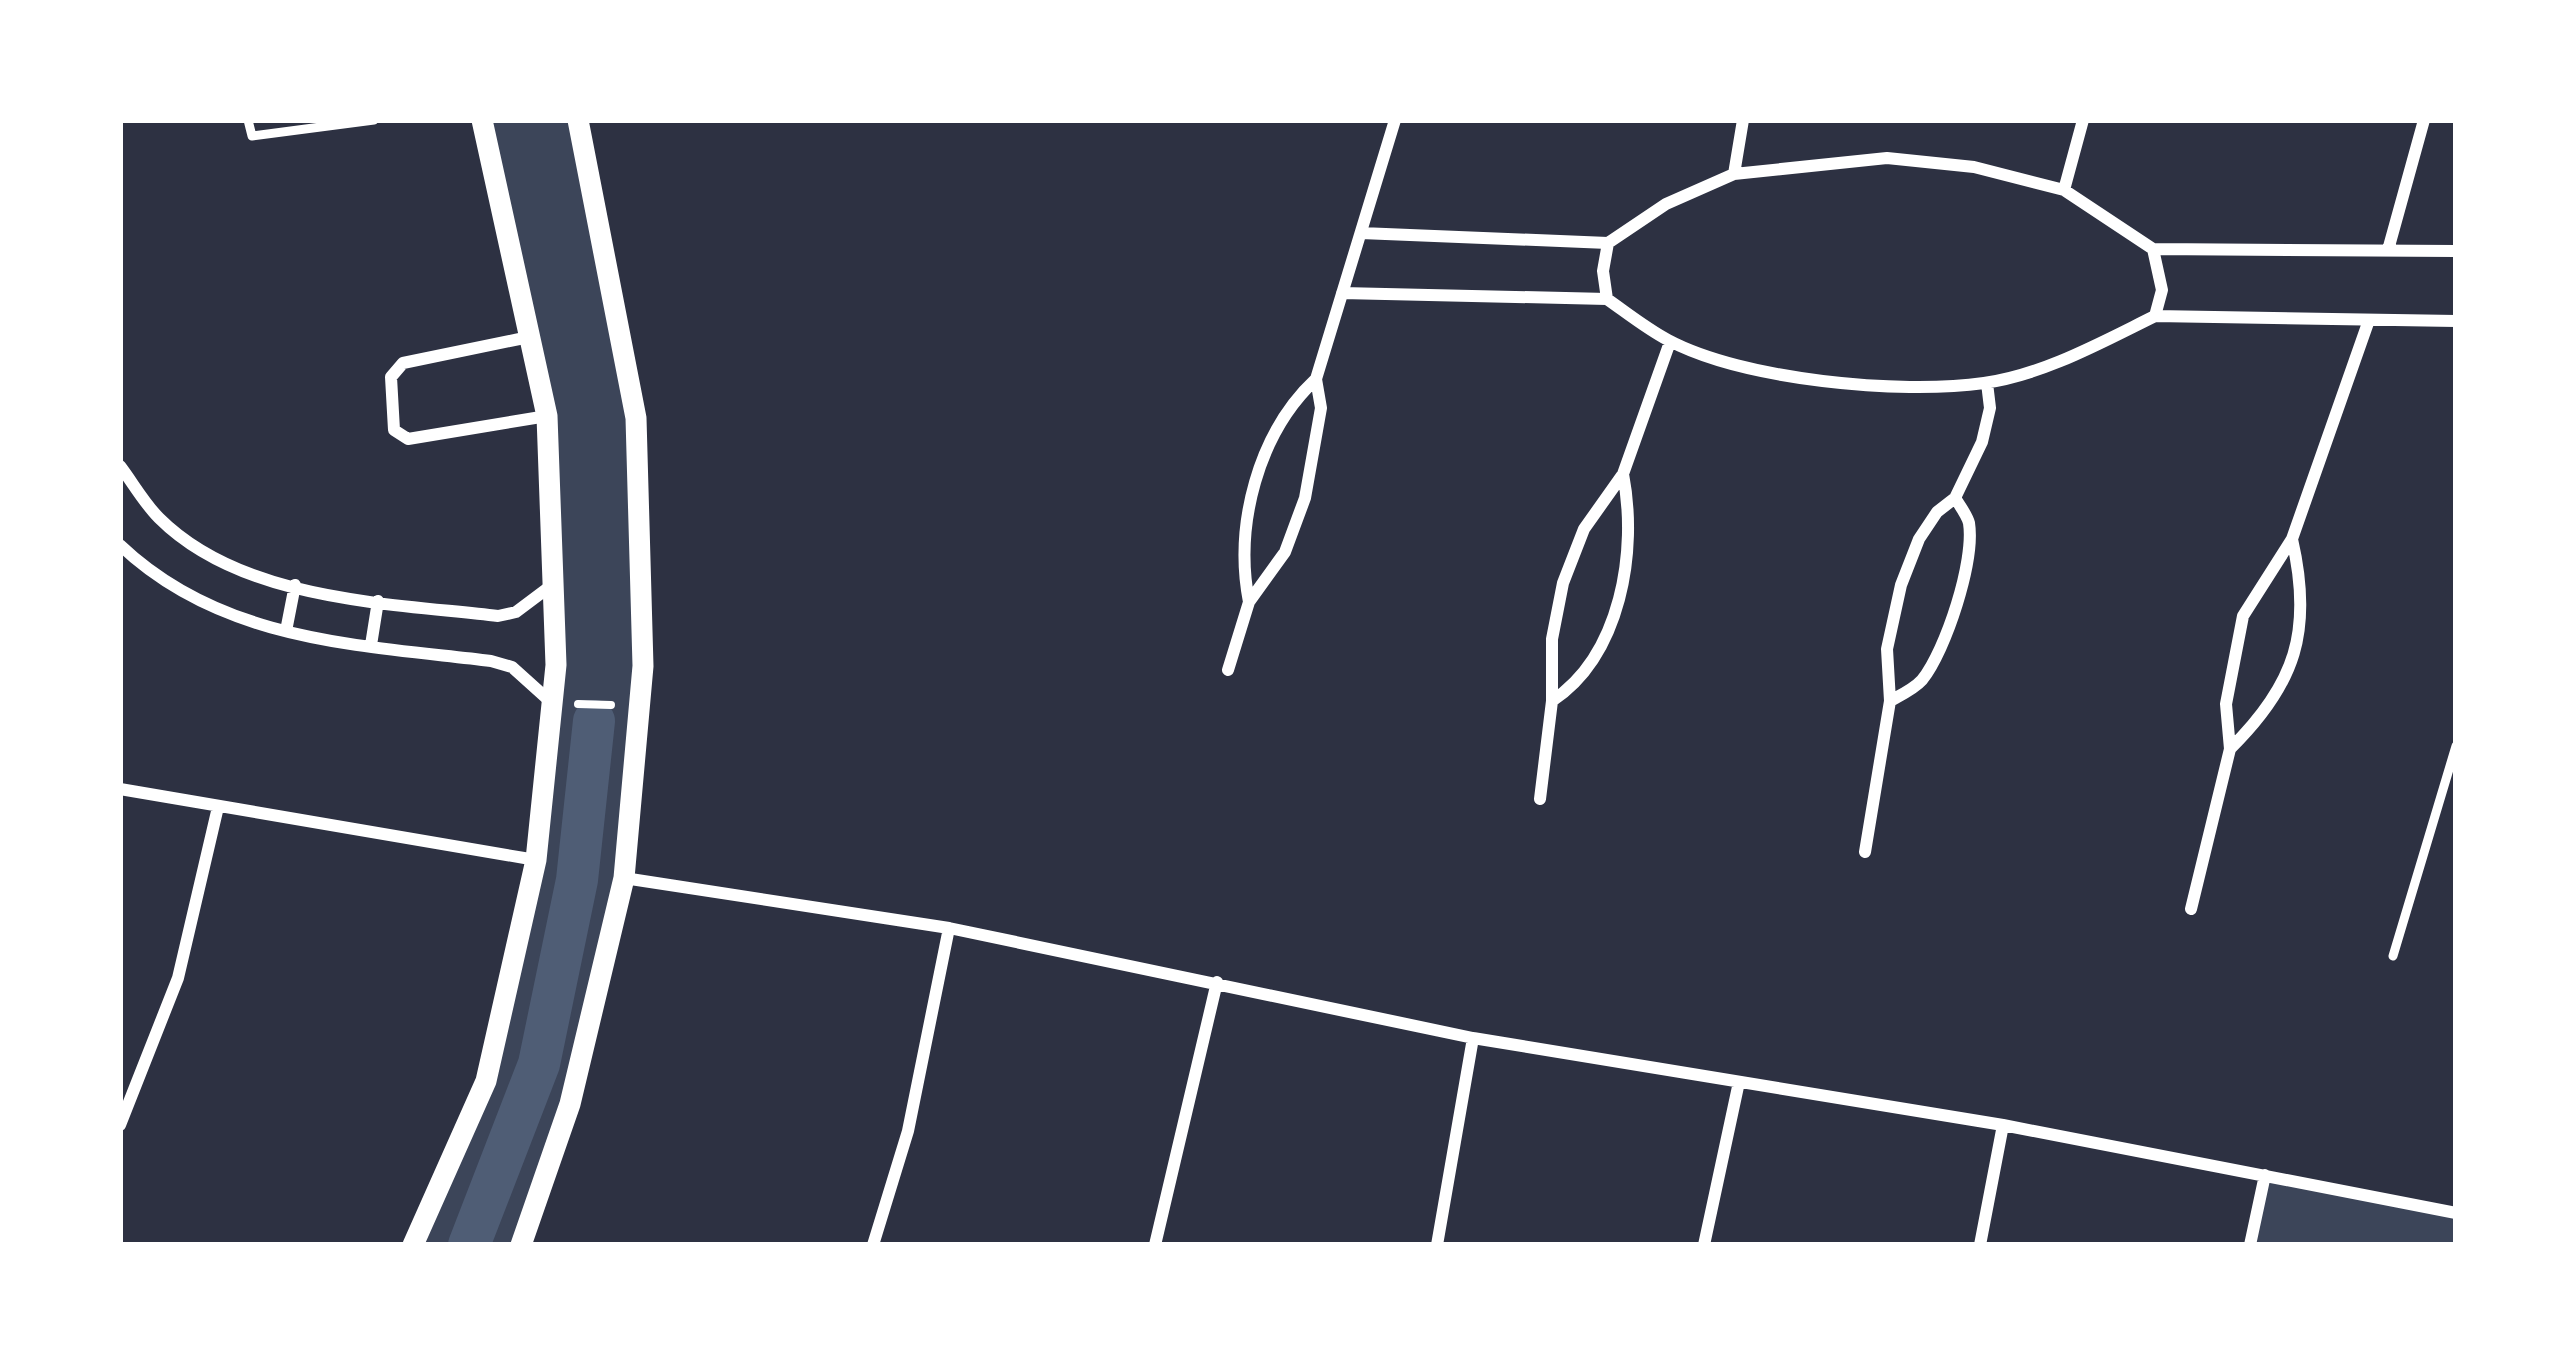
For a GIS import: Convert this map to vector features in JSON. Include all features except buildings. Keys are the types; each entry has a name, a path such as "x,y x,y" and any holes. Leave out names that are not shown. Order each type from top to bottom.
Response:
{"street":[{"path":"412,1245 486,1081 536,860 552,703 547,416 482,120"},
{"path":"521,1245 570,1104 624,878 640,706 636,418 578,120"},
{"path":"1249,602 1244,538 1255,487 1276,428 1316,379 1395,120"},
{"path":"1734,174 1743,120"},
{"path":"2064,190 2083,120"},
{"path":"2388,250 2424,120"},
{"path":"1361,233 1608,243 1666,204 1734,174 1887,158 1974,166 2064,190 2153,250 2456,250"},
{"path":"1606,299 1603,271 1608,243"},
{"path":"2153,250 2162,290 2155,316"},
{"path":"1342,293 1606,299 1670,342 1779,374 1864,386 1987,383 2080,352 2155,316 2456,321"},
{"path":"2191,909 2230,749 2226,704 2237,638 2264,575 2292,539 2369,320"},
{"path":"530,337 403,363 391,377 394,430 408,440 547,416"},
{"path":"1540,800 1552,701 1552,639 1563,584 1584,529 1623,474 1670,342"},
{"path":"1228,670 1249,602 1285,551 1304,498 1321,408 1316,379"},
{"path":"1865,852 1890,701 1887,649 1901,585 1919,539 1937,512 1955,498 1988,425 1987,383"},
{"path":"120,466 159,518 207,555 295,585 498,616 516,613 553,585"},
{"path":"1552,701 1579,683 1596,657 1617,600 1630,541 1623,474"},
{"path":"1890,701 1918,685 1932,666 1956,603 1968,553 1969,520 1955,498"},
{"path":"2230,749 2263,717 2287,677 2300,632 2302,586 2292,539"},
{"path":"120,545 179,592 251,626 512,667 552,703"},
{"path":"286,632 295,585"},
{"path":"371,645 378,601"},
{"path":"120,789 536,860"},
{"path":"120,1125 178,978 218,807"},
{"path":"624,878 949,928 1473,1038 2003,1125 2456,1213"},
{"path":"873,1245 908,1131 949,928"},
{"path":"1155,1245 1217,982"},
{"path":"1437,1245 1473,1038"},
{"path":"1704,1245 1739,1082"},
{"path":"1980,1245 2003,1125"},
{"path":"2250,1245 2265,1175"}],"lane":[{"path":"248,120 252,136 374,120"},
{"path":"2393,956 2456,746"}],"path":[{"path":"552,703 640,706"}],"shaded area":[{"path":"482,120 578,120 636,418 643,666 624,878 521,1245 413,1245 486,1081 518,949 556,665 547,416"},
{"path":"2265,1175 2456,1213 2456,1245 2250,1245"}],"waterway":[{"path":"469,1245 539,1064 577,880 594,721"}]}
